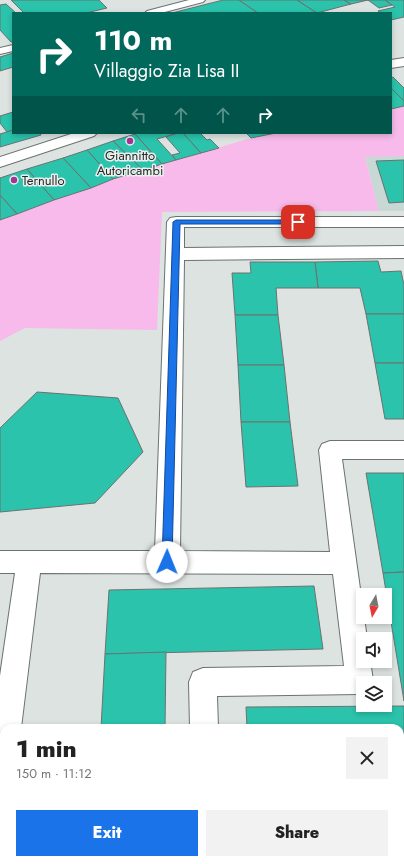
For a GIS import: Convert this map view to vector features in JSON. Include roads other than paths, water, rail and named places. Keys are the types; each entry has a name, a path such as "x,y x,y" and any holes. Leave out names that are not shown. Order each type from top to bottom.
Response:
{"street":[{"path":"392,64 404,62"},
{"path":"0,162 86,134"},
{"path":"167,562 176,222 404,222"},
{"path":"176,254 404,252"},
{"path":"204,724 203,682 359,680 330,450 404,450"},
{"path":"0,562 344,562"},
{"path":"8,724 29,562"}],"lane":[{"path":"154,12 200,0"},
{"path":"0,51 12,48"}],"place":[{"name":"Giannitto Autoricambi","path":"130,141"},
{"name":"Ternullo","path":"14,180"}]}
